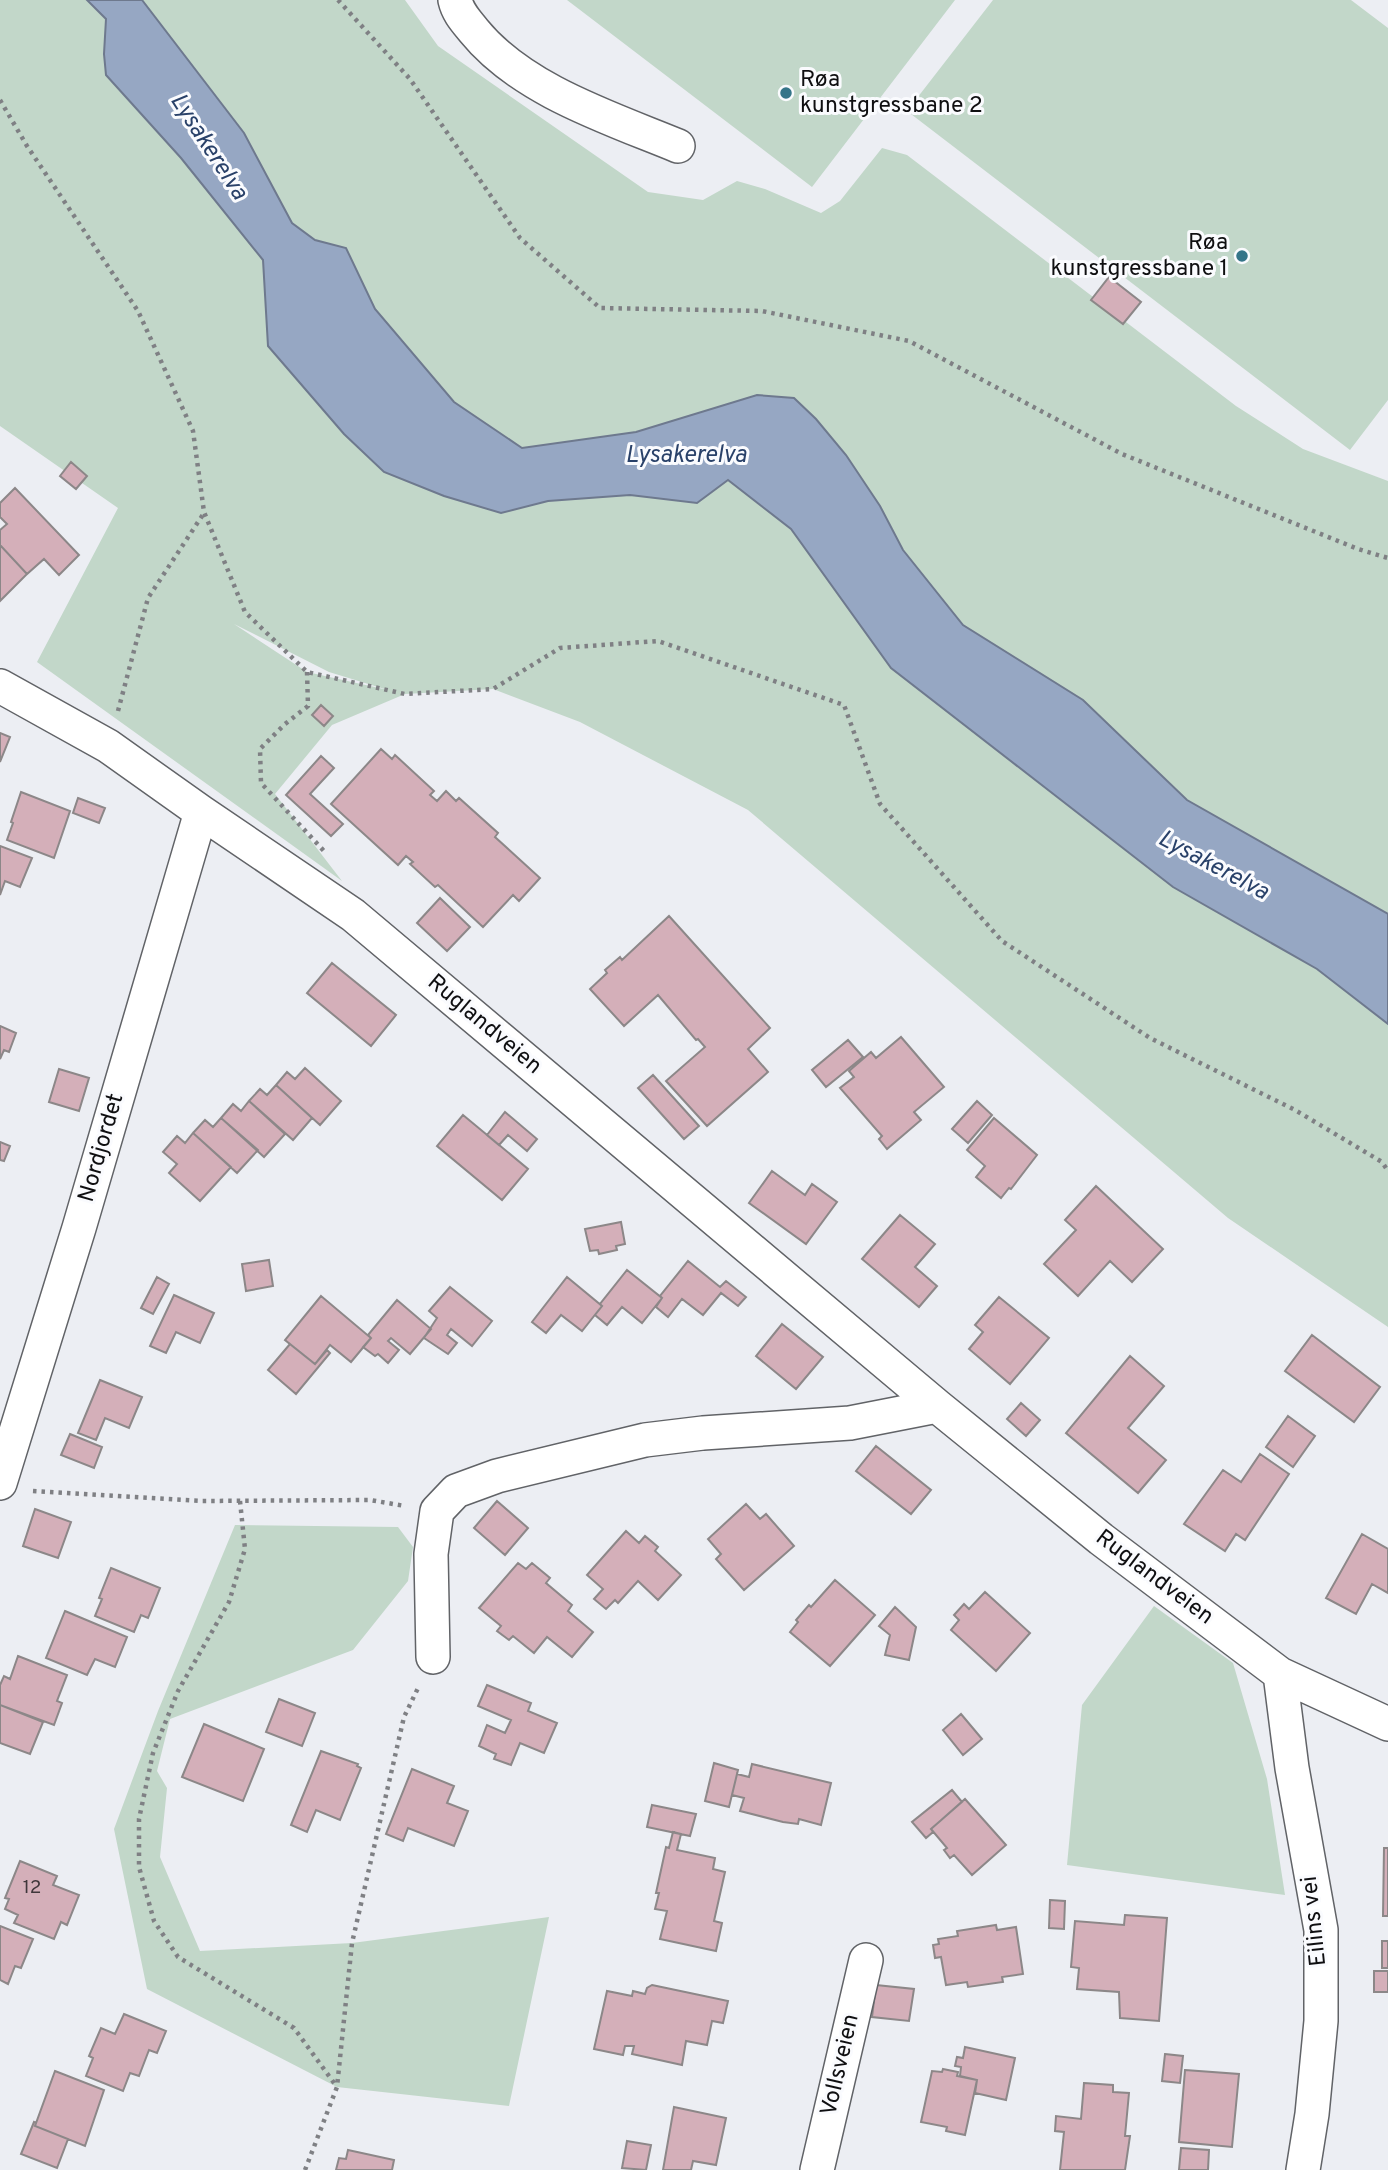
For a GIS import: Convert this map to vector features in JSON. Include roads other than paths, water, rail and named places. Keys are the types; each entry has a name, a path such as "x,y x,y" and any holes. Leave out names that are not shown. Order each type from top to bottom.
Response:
{"street":[{"path":"455,0 458,11 488,48 531,80 607,117 678,146"},
{"name":"Ruglandveien","path":"0,686 108,746 354,915 937,1406 1101,1539 1280,1674 1388,1724"},
{"name":"Nordjordet","path":"13,1487 79,1228 201,812"},
{"path":"433,1657 431,1554 436,1511 456,1491 497,1476 645,1440 703,1433 850,1423 937,1406"},
{"name":"Eilins vei","path":"1280,1674 1292,1768 1321,1930 1321,2021 1312,2114 1303,2170"},
{"name":"Vollsveien","path":"817,2170 866,1959"}],"water":[{"name":"Lysakerelva","path":"87,0 142,0 244,133 292,223 315,240 346,248 375,309 454,402 522,448 636,432 757,395 794,398 846,455 880,506 903,550 963,625 1083,700 1187,800 1388,914 1388,1024 1317,969 1173,887 891,668 791,529 728,480 697,503 630,495 548,501 501,513 444,496 384,472 344,434 268,346 263,260 181,158 106,75 106,19"}],"place":[{"name":"Røa kunstgressbane 2","path":"786,93"},
{"name":"Røa kunstgressbane 1","path":"1242,256"}]}
